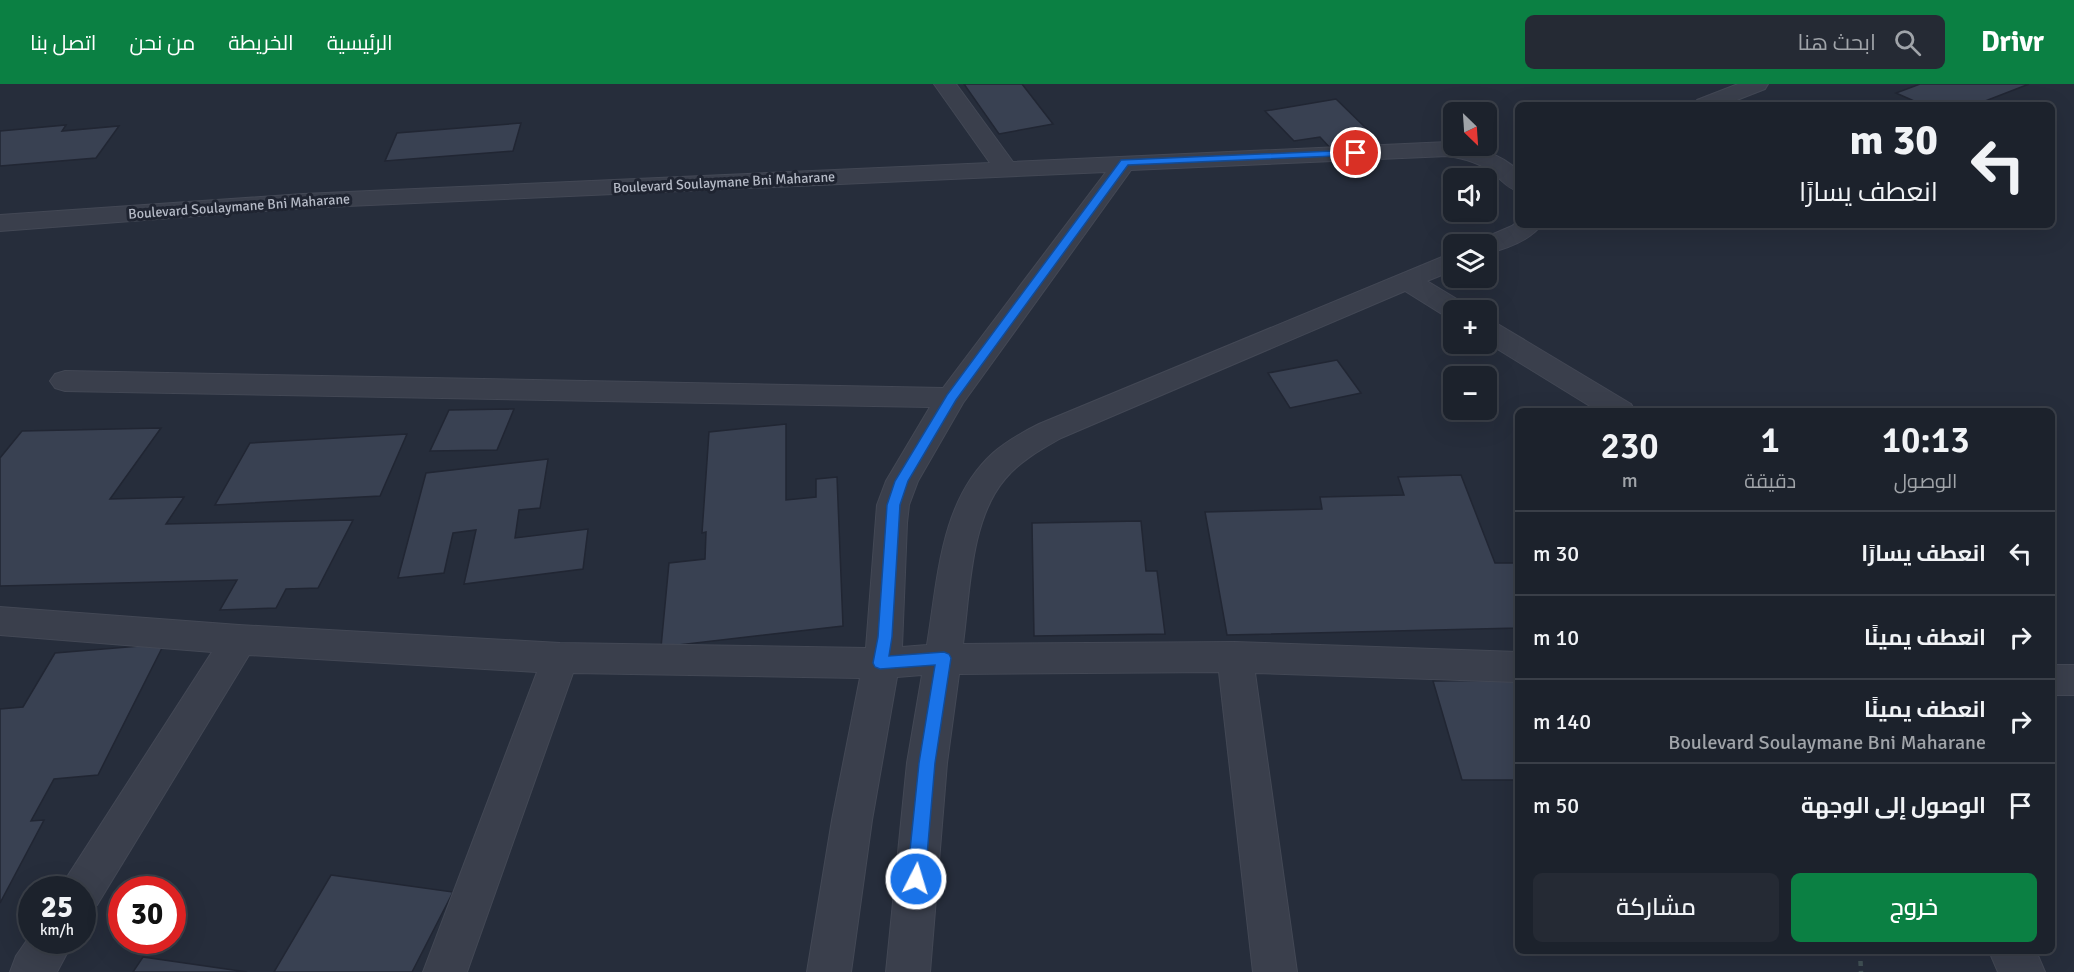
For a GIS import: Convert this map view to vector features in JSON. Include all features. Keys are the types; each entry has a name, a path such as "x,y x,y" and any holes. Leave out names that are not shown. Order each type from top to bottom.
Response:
{"street":[{"path":"945,84 1007,170"},
{"path":"1712,102 1757,84"},
{"name":"Boulevard Soulaymane Bni Maharane","path":"0,223 303,201 1443,149"},
{"path":"1497,154 1515,152"},
{"path":"1484,156 1505,169 1515,181"},
{"path":"829,972 852,820 885,637 893,505 902,481 951,398 1125,162"},
{"path":"1497,241 1524,228"},
{"path":"908,972 927,763 962,533 970,510 989,477 1000,463 1018,447 1050,431 1443,265"},
{"path":"1406,280 1443,303"},
{"path":"1497,336 1615,408"},
{"path":"65,381 951,398"},
{"path":"0,621 239,640 560,658 880,663 944,658 1235,657 1515,667"},
{"path":"91,876 239,640"},
{"path":"1235,657 1275,972"},
{"path":"445,972 560,658"},
{"path":"2055,680 2074,680"},
{"path":"32,972 43,954"},
{"path":"2013,954 2023,972"}],"path":[{"path":"1860,954 1861,972"}],"building":[{"path":"964,84 1022,84 1053,124 999,134"},
{"path":"1920,84 2029,84 1983,102 1916,102 1896,93"},
{"path":"1336,99 1374,136 1350,141 1357,148 1334,152 1320,137 1294,141 1265,111"},
{"path":"521,123 513,151 385,161 397,133"},
{"path":"66,125 62,131 119,126 96,158 0,166 0,131"},
{"path":"1337,360 1361,393 1290,408 1268,373"},
{"path":"514,409 497,450 430,451 449,410"},
{"path":"786,424 786,500 816,497 816,479 837,477 843,626 661,647 669,563 705,559 706,532 702,533 709,432"},
{"path":"161,428 110,499 184,497 166,524 353,520 318,588 286,589 276,608 220,610 237,580 0,586 0,458 22,431"},
{"path":"407,434 380,496 215,505 250,443"},
{"path":"548,459 540,508 519,510 515,538 588,529 583,569 464,584 476,530 453,533 444,573 398,578 426,473"},
{"path":"1461,475 1495,563 1515,563 1515,628 1227,635 1205,512 1322,509 1320,497 1404,495 1398,477"},
{"path":"1141,521 1146,571 1157,571 1165,634 1034,636 1032,523"},
{"path":"164,644 98,775 54,779 31,821 44,820 0,903 0,709 23,707 55,653"},
{"path":"1515,680 1515,780 1462,780 1433,681"},
{"path":"331,875 453,892 412,972 274,972"},
{"path":"143,957 247,972 133,972"}],"route":[{"path":"916,879 927,763 944,658 880,663 885,637 893,505 902,481 951,398 1125,162 1356,153"}]}
